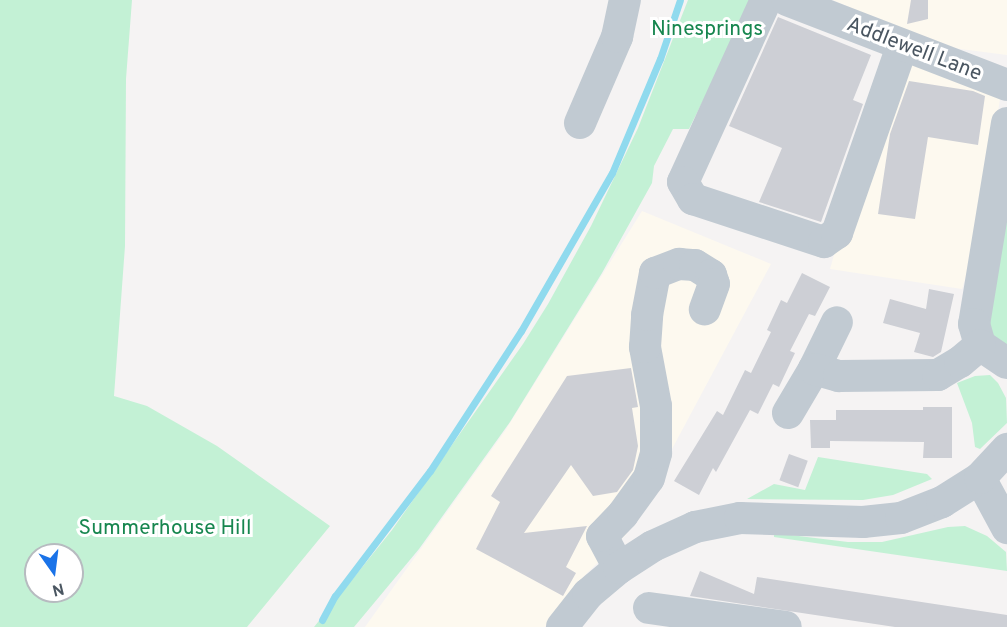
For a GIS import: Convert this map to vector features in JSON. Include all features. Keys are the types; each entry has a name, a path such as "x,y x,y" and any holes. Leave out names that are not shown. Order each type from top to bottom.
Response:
{"street":[{"path":"580,123 617,37 625,0"},
{"path":"766,0 683,182 693,198 824,242 837,233 902,46"},
{"name":"Addlewell Lane","path":"787,0 1007,85"},
{"path":"1007,123 974,324 980,345 1007,363"},
{"path":"619,567 602,536 623,514 649,478 656,453 656,406 645,347 647,315 655,273 679,264 695,265 711,275 714,284 705,309"},
{"path":"788,413 814,369 837,322"},
{"path":"814,369 839,376 938,375 960,362 980,345"},
{"path":"562,627 588,594 619,567 653,546 695,527 740,518 863,522 901,518 942,502 980,478 1007,449"},
{"path":"980,478 1007,528"},
{"path":"664,616 786,627"}],"shaded area":[{"path":"833,0 1007,0 1007,55 906,42 888,24"},
{"path":"892,51 1001,93 976,245 962,289 830,269"},
{"path":"642,211 771,264 626,535 585,575 545,627 365,627 505,431"}],"green space":[{"name":"Summerhouse Hill","path":"0,0 132,0 126,79 125,246 114,396 147,406 217,446 330,526 247,627 0,627"},
{"name":"Ninesprings","path":"688,0 753,0 689,129 673,129 654,166 652,183 602,273 510,422 419,549 354,627 314,627 392,530 523,344 548,304 591,226 638,128"},
{"path":"1007,174 1007,350 990,332 986,313"},
{"path":"990,375 998,383 1006,398 1007,423 980,449 975,447 972,423 957,383 975,376"},
{"path":"818,457 927,474 932,479 893,495 863,500 747,499 774,484 805,490"},
{"path":"965,526 987,536 1006,552 1007,571 774,537 774,533 848,542 882,542 948,527"}],"building":[{"path":"911,0 928,0 928,19 907,24"},
{"path":"778,17 871,55 853,100 863,104 821,222 759,202 782,148 729,126"},
{"path":"909,81 973,91 985,96 978,145 928,137 915,219 878,214 890,134"},
{"path":"802,273 830,287 815,316 809,314 790,351 795,353 779,387 773,384 758,414 750,410 716,472 713,468 699,495 674,481 717,411 723,415 745,370 751,373 771,332 767,330 781,300 787,303"},
{"path":"929,289 954,294 941,352 933,357 914,352 920,333 883,323 890,299 926,309"},
{"path":"631,368 638,407 632,408 638,446 633,470 617,492 593,496 571,465 524,533 587,526 566,567 576,573 563,596 476,549 500,502 491,496 567,376"},
{"path":"923,407 952,407 952,458 923,458 924,442 830,441 830,448 811,448 810,420 836,420 836,410 923,410"},
{"path":"789,454 808,461 798,487 779,480"},
{"path":"700,571 754,594 757,577 1007,615 1007,627 895,627 690,596"}],"waterway":[{"path":"322,620 335,596 430,471 521,331 612,173 660,59 680,0"}]}
